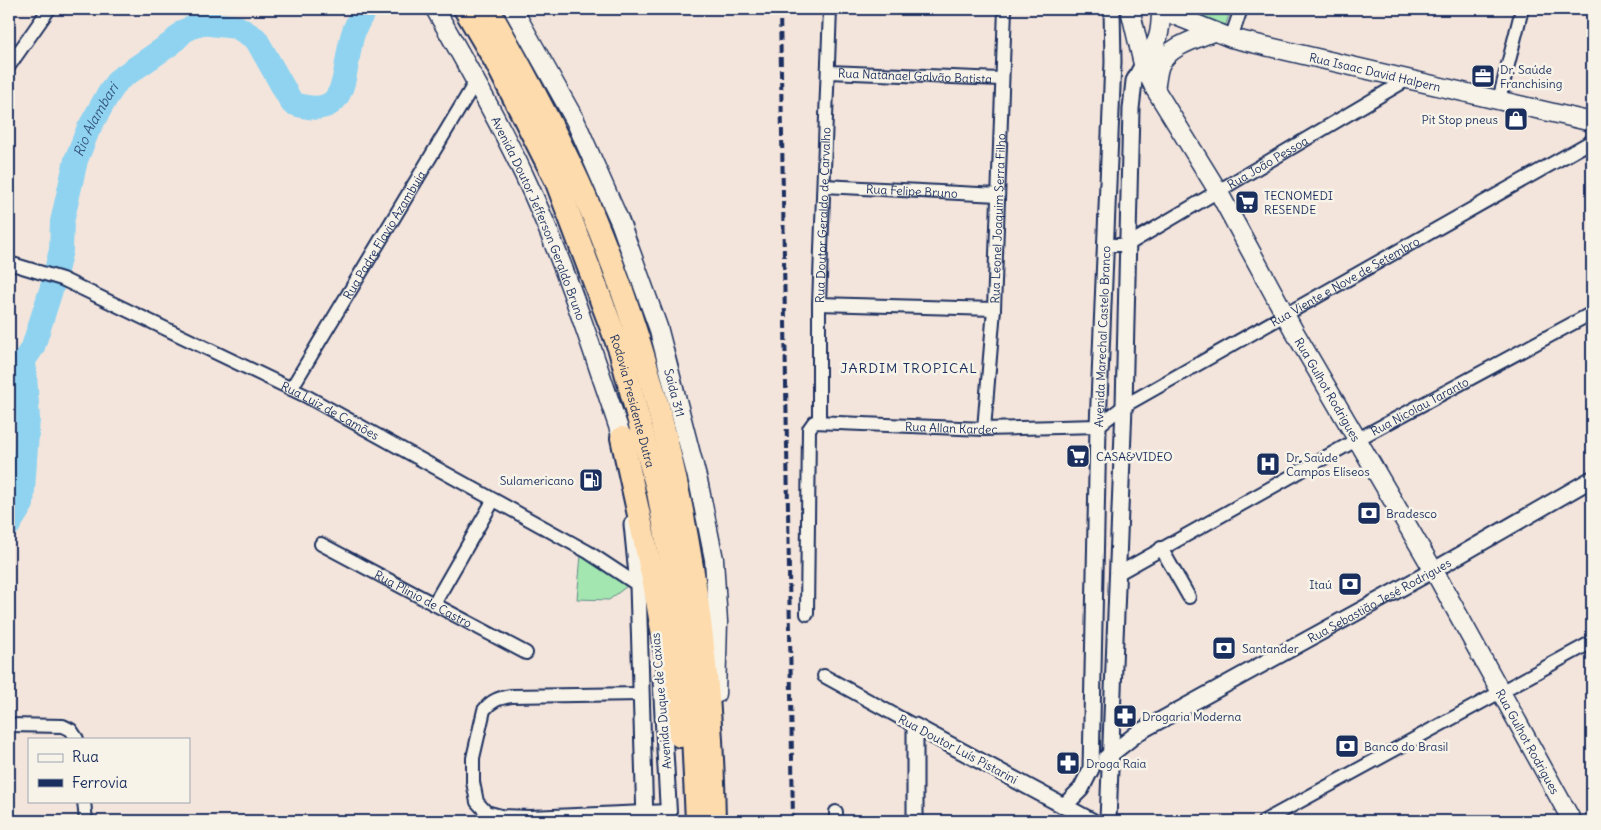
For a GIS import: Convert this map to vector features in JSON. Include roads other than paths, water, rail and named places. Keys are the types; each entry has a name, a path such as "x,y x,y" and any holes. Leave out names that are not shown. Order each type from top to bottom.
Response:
{"highway":[{"name":"Rodovia Presidente Dutra","path":"465,9 496,62 556,180 620,350 658,492 680,610 706,815"},
{"name":"Rodovia Presidente Dutra","path":"488,9 540,100 588,204 615,274 661,419 679,492 699,613 707,691 706,815"},
{"path":"622,438 654,584 683,754 706,815"}],"main road":[{"name":"Avenida Doutor Jefferson Geraldo Bruno","path":"435,9 476,80 524,176 558,253 622,438"},
{"name":"Saída 311","path":"513,9 575,120 620,222 658,327 680,405 714,559 718,622 706,815"},
{"name":"Rua Gulhot Rodrigues","path":"1130,9 1143,64 1155,89 1218,192 1285,316 1434,570 1572,821"},
{"path":"1143,64 1157,44 1161,33 1162,9"},
{"name":"Rua Isaac David Halpern","path":"1162,9 1231,38 1592,122"},
{"path":"1155,89 1160,65 1167,56 1190,41 1214,32"}],"street":[{"path":"9,66 49,9"},
{"name":"Rua Doutor Geraldo de Carvalho","path":"807,614 830,9"},
{"name":"Rua Leonel Joaquim Serra Filho","path":"984,428 994,309 1005,9"},
{"name":"Avenida Marechal Castelo Branco","path":"1064,806 1081,789 1091,769 1098,426 1114,62 1112,9"},
{"path":"1231,38 1241,9"},
{"path":"1499,100 1522,9"},
{"name":"Avenida Marechal Castelo Branco","path":"1108,821 1124,406 1132,97 1134,81 1143,64"},
{"name":"Rua Natanael Galvão Batista","path":"829,72 1001,79"},
{"name":"Rua João Pessoa","path":"1127,245 1408,79"},
{"name":"Rua Padre Flavio Azambuja","path":"291,389 476,80"},
{"name":"Rua Viente e Nove de Setembro","path":"1098,426 1124,406 1592,141"},
{"name":"Rua Felipe Bruno","path":"824,186 998,195"},
{"path":"1106,245 1127,245"},
{"name":"Rua Luiz de Camões","path":"9,263 62,279 291,389 588,552 638,584"},
{"path":"819,304 994,309"},
{"name":"Rua Nicolau Taranto","path":"1117,574 1358,439 1592,313"},
{"name":"Rua Allan Kardec","path":"814,425 984,428 1098,426"},
{"name":"Avenida Duque de Caxias","path":"622,438 638,584 645,816"},
{"name":"Rua Sebastião Jesé Rodrigues","path":"1091,769 1139,732 1434,570 1592,480"},
{"path":"434,604 493,501"},
{"name":"Rua Plinio de Castro","path":"321,544 526,653"},
{"path":"1161,548 1190,597"},
{"name":"Avenida Duque de Caxias","path":"638,584 648,602 656,636 662,683 668,816"},
{"path":"1264,821 1592,642"},
{"name":"Rua Doutor Luís Pistarini","path":"824,676 1092,821"},
{"path":"642,694 510,696 497,699 489,704 484,710 473,758 473,782 476,802 486,812 501,816 668,816"},
{"path":"9,725 63,726 71,730 76,738"},
{"path":"915,726 915,821"},
{"path":"84,802 86,821"}],"waterway":[{"name":"Rio Alambari","path":"9,525 22,504 28,419 24,360 33,347 52,287 61,250 62,222 76,160 88,130 118,80 172,43 184,31 201,23 237,27 256,39 292,103 311,108 324,107 333,101 340,92 353,33 366,9"}],"railway":[{"path":"780,9 793,821"}],"place":[{"name":"Dr. Saúde Franchising","path":"1483,76"},
{"name":"Pit Stop pneus","path":"1516,119"},
{"name":"TECNOMEDI RESENDE","path":"1247,202"},
{"name":"CASA&VIDEO","path":"1078,456"},
{"name":"Dr. Saúde Campos Elíseos","path":"1268,464"},
{"name":"Sulamericano","path":"591,480"},
{"name":"Bradesco","path":"1369,513"},
{"name":"Itaú","path":"1350,584"},
{"name":"Santander","path":"1224,648"},
{"name":"Drogaria Moderna","path":"1125,716"},
{"name":"Banco do Brasil","path":"1347,746"},
{"name":"Droga Raia","path":"1068,763"}],"district":[{"name":"JARDIM TROPICAL","path":"909,368"}]}
